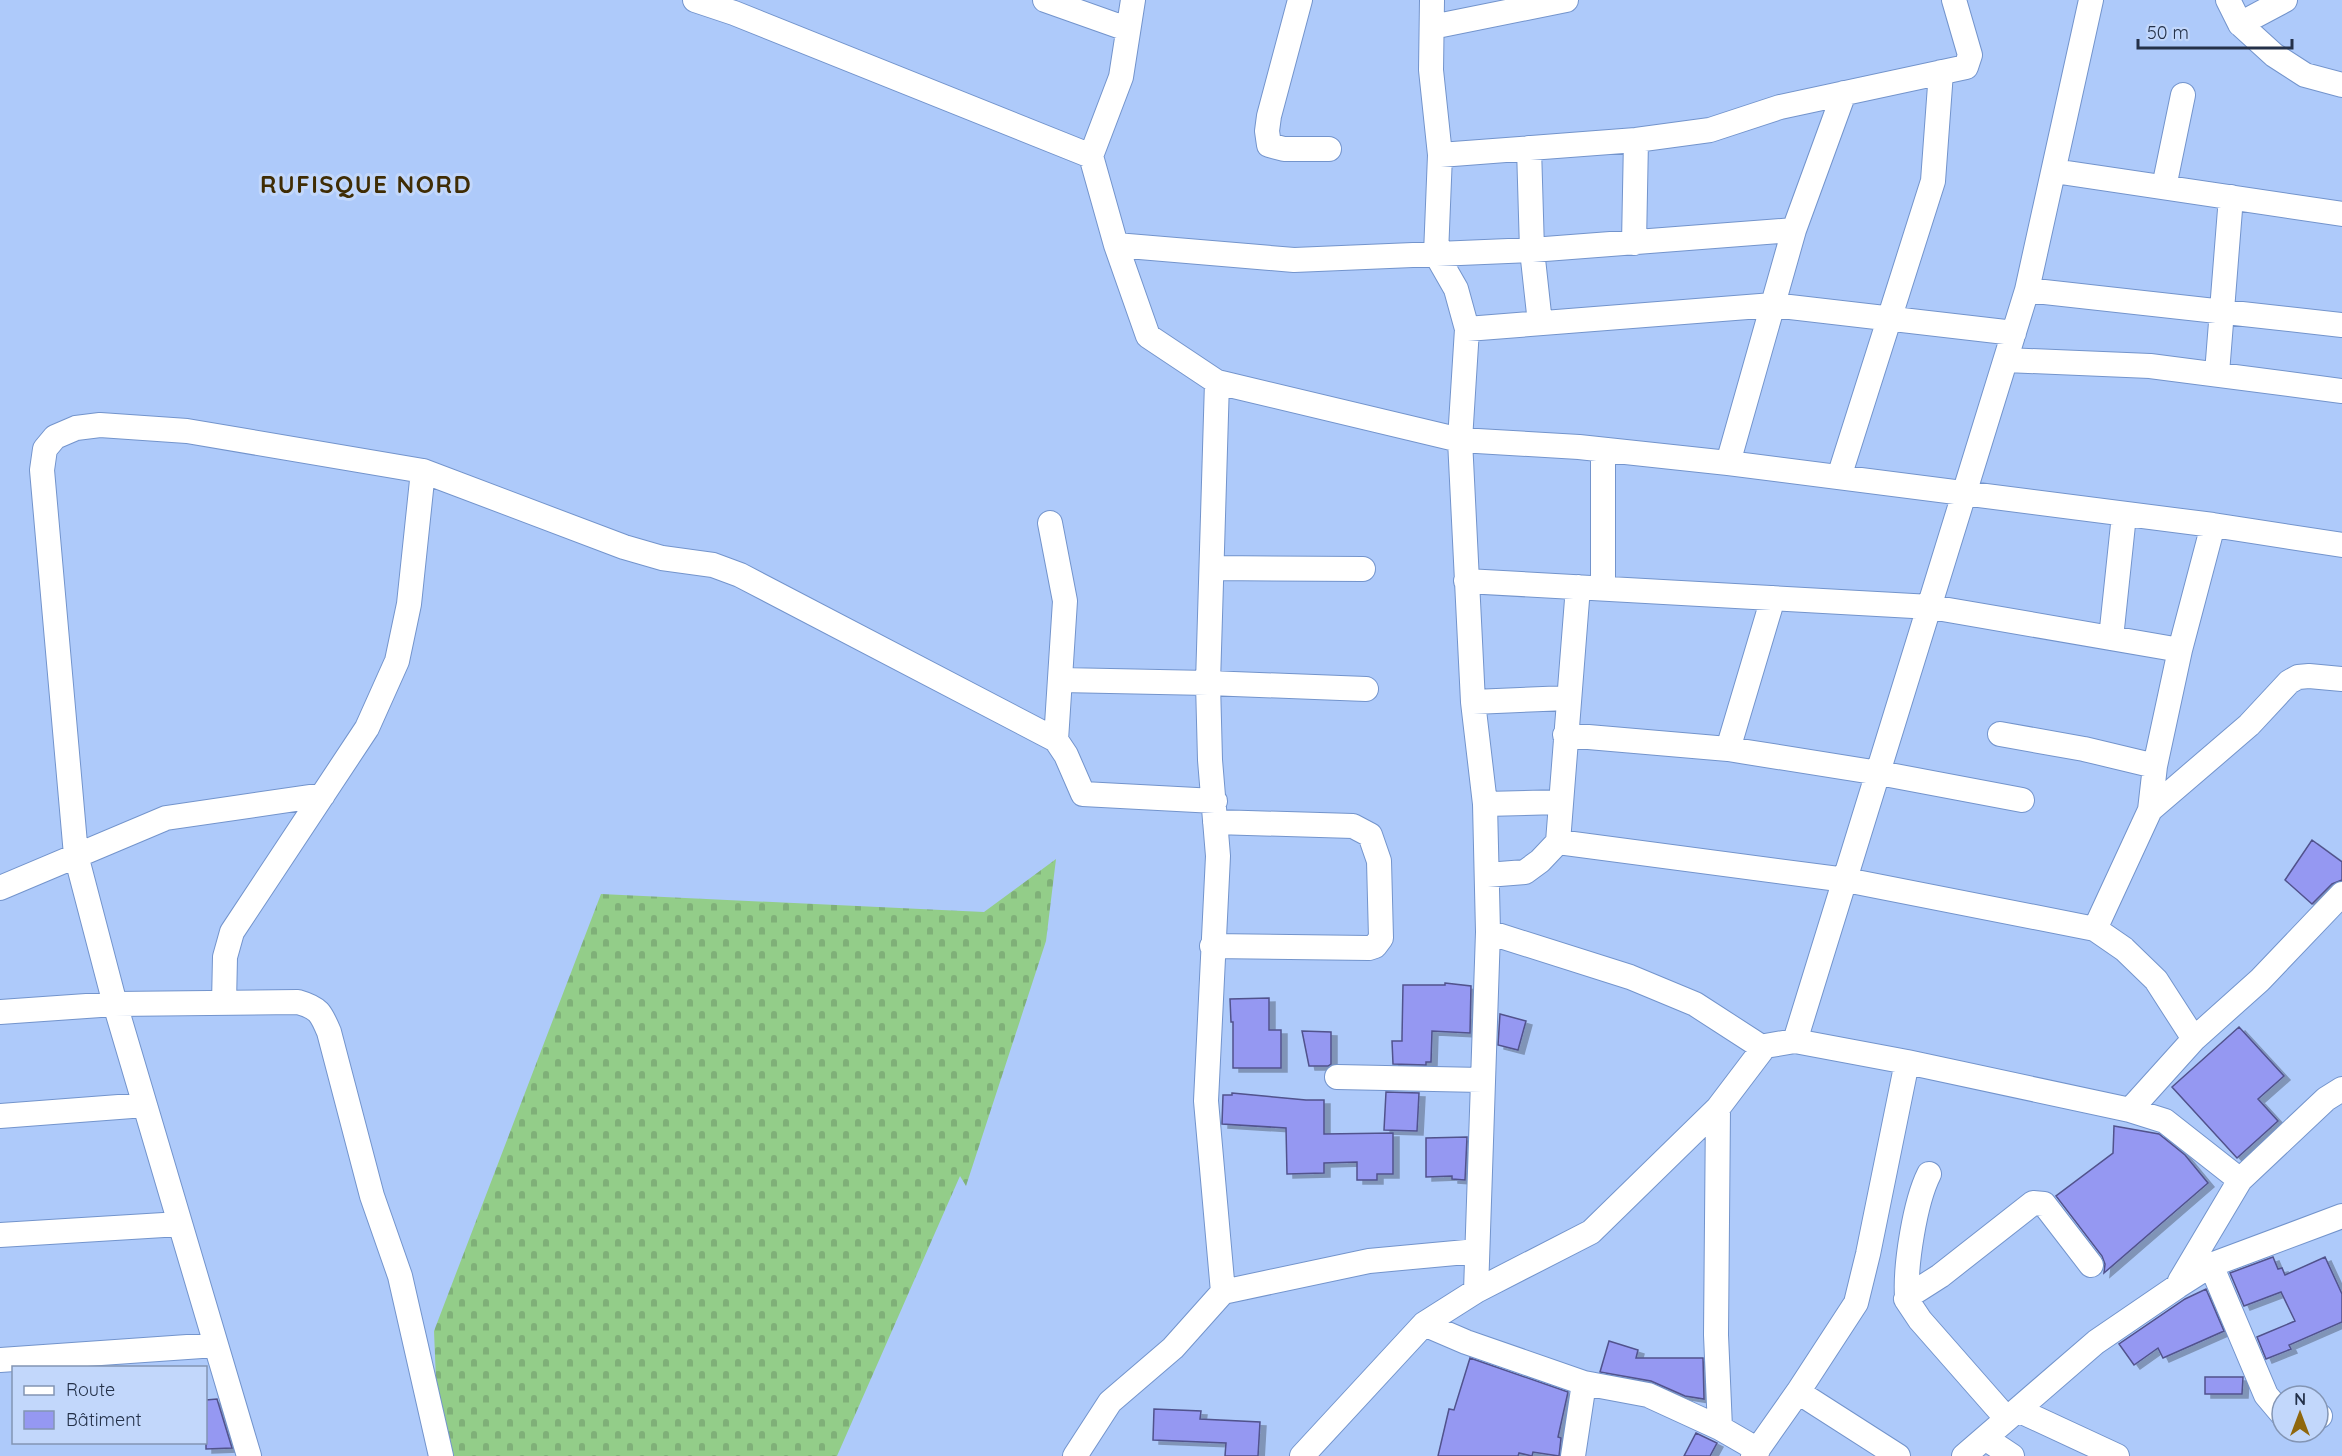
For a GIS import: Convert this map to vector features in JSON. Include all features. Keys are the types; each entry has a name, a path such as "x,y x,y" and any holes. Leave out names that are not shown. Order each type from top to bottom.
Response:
{"street":[{"path":"695,0 736,7 1091,156"},
{"path":"1045,0 1128,29"},
{"path":"1133,0 1121,77 1091,156 1116,245 1148,336 1217,382 1460,440 1603,450 1728,463 2213,525 2342,545"},
{"path":"1300,0 1269,116 1267,131 1269,145 1284,149 1329,149"},
{"path":"1432,0 1431,70 1440,155 1436,254 1456,289 1467,329 1460,440 1473,702 1485,804 1488,932 1476,1290"},
{"path":"1432,27 1566,0"},
{"path":"1440,155 1636,140 1710,130 1779,107 1966,67 1970,61 1970,55 1954,0"},
{"path":"1796,1041 2027,290 2091,0"},
{"path":"2228,0 2240,24 2274,55 2305,75 2342,85"},
{"path":"2240,24 2285,0"},
{"path":"1839,477 1933,181 1941,72"},
{"path":"1728,463 1794,230 1844,93"},
{"path":"2164,187 2183,95"},
{"path":"1634,243 1636,140"},
{"path":"1529,148 1532,250 1540,323"},
{"path":"2054,171 2342,214"},
{"path":"2217,373 2231,197"},
{"path":"1116,245 1294,260 1532,250 1794,230"},
{"path":"2027,290 2342,325"},
{"path":"1467,329 1773,305 2014,333"},
{"path":"2006,360 2150,366 2342,390"},
{"path":"1217,382 1208,683 1210,760 1218,856 1206,1101 1223,1292"},
{"path":"249,1456 116,1004 76,855 42,470 45,449 55,437 76,428 99,425 187,431 423,471 624,547 662,558 713,565 740,575 1056,740 1066,754 1083,794 1353,826 1370,835 1379,861 1381,938 1375,946 1369,948 1212,946"},
{"path":"1603,450 1603,588"},
{"path":"224,1003 225,957 232,932 367,728 397,661 409,604 423,471"},
{"path":"2111,638 2124,515"},
{"path":"1050,523 1065,601 1056,740"},
{"path":"2095,928 2150,810 2155,766 2180,650 2213,525"},
{"path":"1212,568 1363,569"},
{"path":"1466,581 1931,607 2180,650"},
{"path":"1487,875 1525,872 1540,861 1558,842 1578,587"},
{"path":"1728,749 1773,598"},
{"path":"2150,810 2249,725 2289,682 2298,677 2309,676 2342,679"},
{"path":"1061,680 1366,689"},
{"path":"1473,702 1568,699"},
{"path":"2000,734 2084,749 2155,766"},
{"path":"1565,735 1728,749 1879,773 2022,800"},
{"path":"0,888 166,818 323,795"},
{"path":"1485,804 1560,802"},
{"path":"1558,842 1846,880 2095,928 2124,949 2156,980 2194,1039"},
{"path":"2130,1110 2194,1039 2260,980 2342,894"},
{"path":"1488,932 1641,982 1695,1004 1762,1048"},
{"path":"0,1012 116,1004 298,1002 311,1006 321,1013 329,1032 372,1196 400,1276 441,1456"},
{"path":"1302,1456 1424,1324 1476,1290 1591,1232 1718,1108 1762,1048 1796,1041 1907,1062 2130,1110 2165,1121 2240,1180"},
{"path":"1424,1324 1466,1342 1584,1383 1648,1395 1720,1428 1755,1453 1856,1303 1907,1062"},
{"path":"1337,1077 1482,1080"},
{"path":"2178,1286 2240,1180 2326,1099 2342,1089"},
{"path":"0,1116 146,1105"},
{"path":"1718,1108 1716,1335 1720,1428"},
{"path":"1929,1174 1918,1206 1905,1276 1906,1299 1920,1320 2012,1415 2117,1456"},
{"path":"1907,1297 1940,1276 2033,1203 2044,1204 2091,1265"},
{"path":"1964,1456 2096,1342 2211,1265 2340,1222"},
{"path":"0,1235 180,1224"},
{"path":"1075,1456 1110,1402 1173,1348 1223,1292 1369,1261 1478,1251"},
{"path":"2211,1265 2270,1400"},
{"path":"0,1360 216,1345"},
{"path":"1573,1456 1584,1383"},
{"path":"1798,1392 1898,1456"},
{"path":"1985,1437 2012,1456"}],"green space":[{"path":"1056,859 1046,941 966,1186 960,1176 837,1456 454,1456 437,1405 434,1331 601,894 984,912"}],"building":[{"path":"2312,840 2342,862 2342,880 2332,884 2312,904 2285,880"},
{"path":"1445,983 1471,986 1470,1033 1432,1031 1431,1062 1426,1062 1426,1065 1393,1064 1392,1041 1402,1041 1403,985 1445,985"},
{"path":"1269,998 1269,1030 1281,1030 1281,1068 1233,1068 1233,1022 1231,1022 1230,999"},
{"path":"1500,1014 1526,1021 1518,1050 1498,1045"},
{"path":"2239,1027 2284,1076 2258,1099 2278,1121 2237,1158 2172,1087"},
{"path":"1302,1031 1331,1032 1331,1064 1309,1066"},
{"path":"1386,1092 1419,1093 1417,1131 1384,1130"},
{"path":"1232,1093 1324,1100 1324,1134 1393,1133 1393,1174 1377,1174 1377,1180 1357,1180 1357,1162 1324,1163 1324,1173 1287,1174 1286,1128 1222,1124 1223,1095 1232,1095"},
{"path":"2114,1126 2159,1134 2185,1155 2208,1183 2104,1273 2105,1264 2102,1256 2056,1196 2113,1153"},
{"path":"1467,1137 1465,1180 1452,1179 1452,1176 1426,1177 1426,1138"},
{"path":"2273,1257 2278,1269 2282,1268 2285,1275 2325,1257 2342,1294 2342,1322 2289,1345 2291,1349 2266,1359 2257,1337 2295,1321 2281,1292 2244,1306 2230,1273"},
{"path":"2206,1289 2224,1331 2163,1358 2158,1348 2134,1365 2119,1344 2185,1299"},
{"path":"1609,1341 1638,1350 1636,1358 1703,1358 1704,1399 1685,1396 1651,1381 1600,1372"},
{"path":"1470,1358 1568,1392 1558,1437 1561,1438 1559,1456 1533,1452 1532,1456 1519,1453 1518,1456 1438,1456 1449,1409 1454,1410"},
{"path":"2205,1377 2243,1377 2242,1394 2205,1394"},
{"path":"217,1399 232,1448 206,1449 207,1400"},
{"path":"1154,1409 1201,1411 1200,1419 1260,1422 1258,1456 1225,1456 1226,1443 1153,1440"},
{"path":"1696,1433 1717,1443 1710,1456 1684,1456"}],"district":[{"name":"RUFISQUE NORD","path":"366,185"}]}
